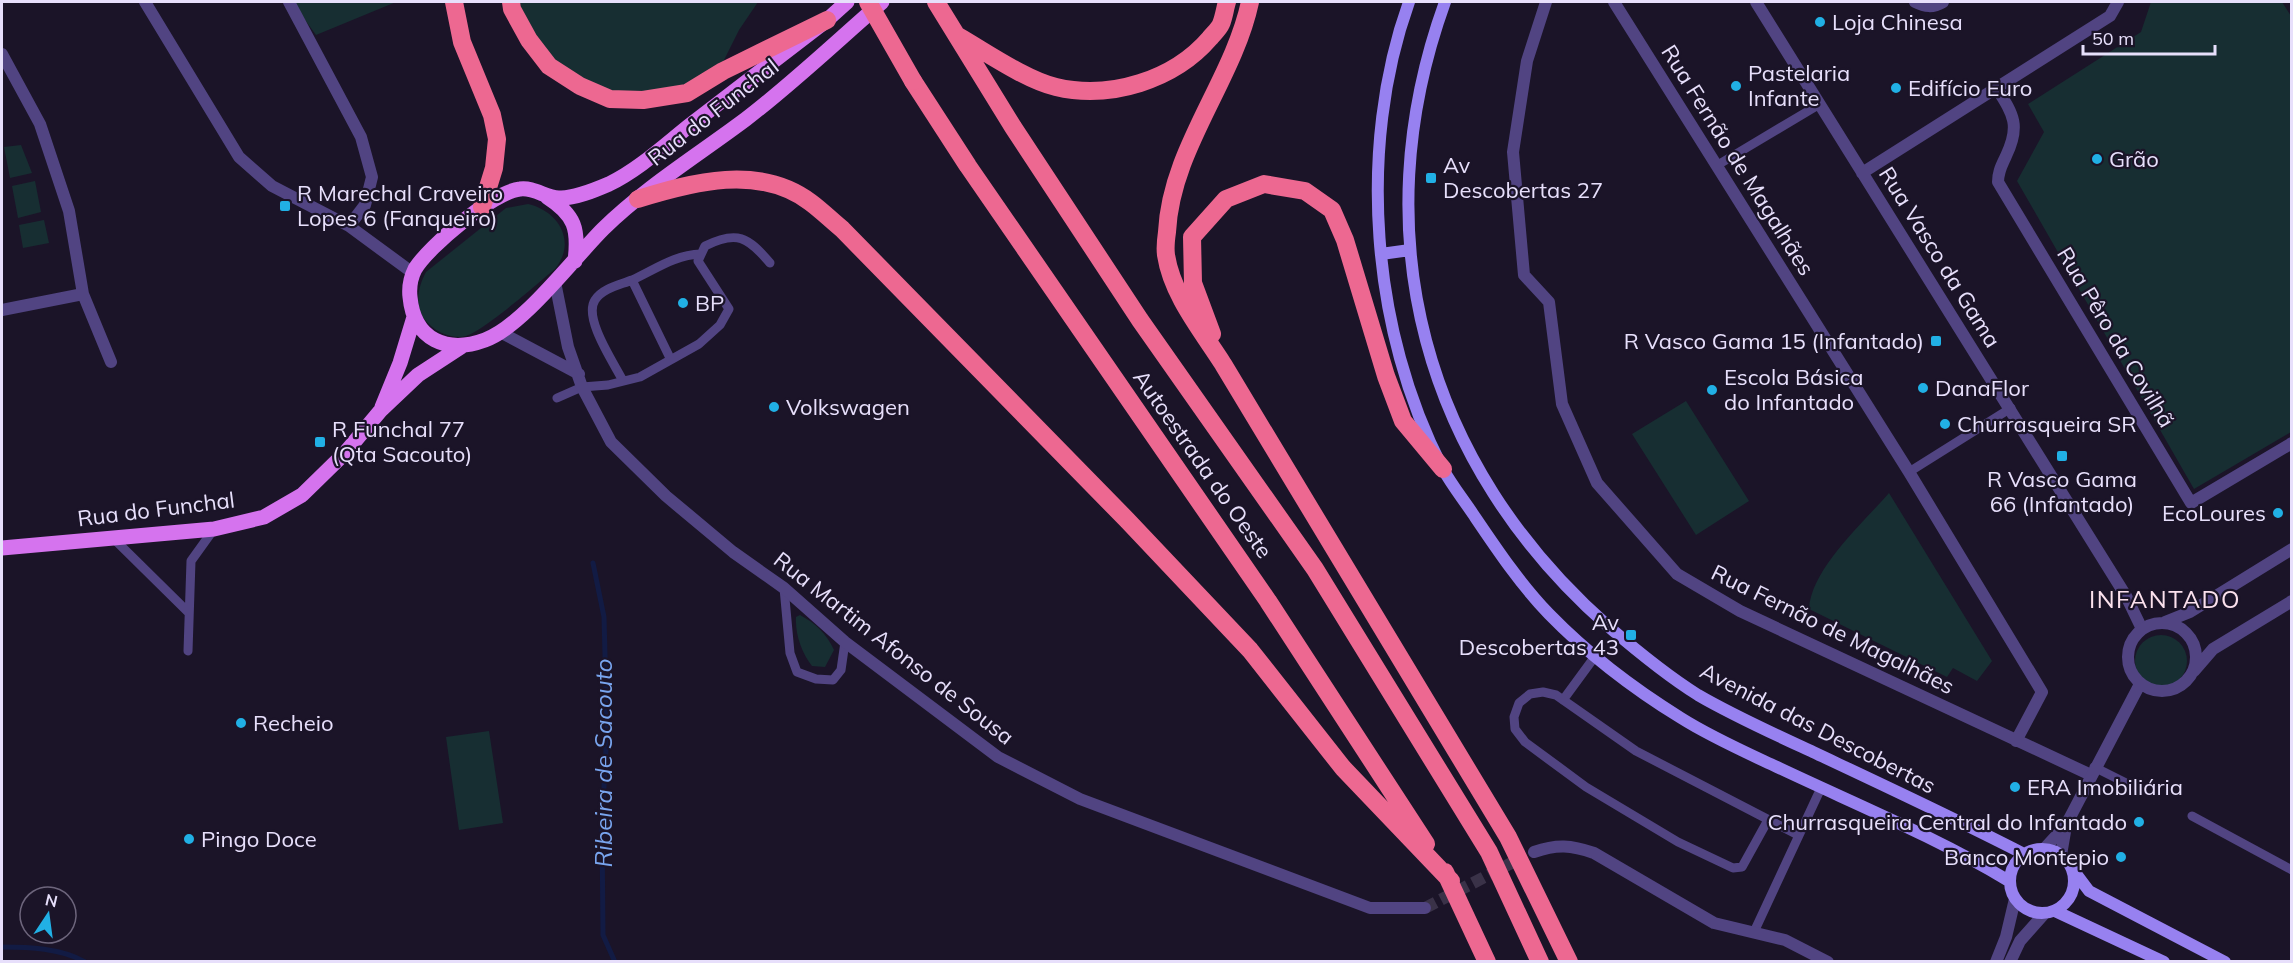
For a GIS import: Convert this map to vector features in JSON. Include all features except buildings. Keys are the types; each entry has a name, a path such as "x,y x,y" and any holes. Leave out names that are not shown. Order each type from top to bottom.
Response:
{"highway":[{"path":"454,2 462,42 492,115 497,139 494,168 482,207"},
{"path":"512,2 512,9 529,40 549,66 580,86 610,99 643,100 687,93 723,71 827,20"},
{"name":"Autoestrada do Oeste","path":"868,2 913,81 968,166 1268,601 1450,881 1487,962"},
{"name":"Autoestrada do Oeste","path":"936,2 1013,127 1140,320 1316,569 1489,852 1540,962"},
{"path":"957,35 1014,68 1055,87 1097,91 1137,85 1175,67 1201,48 1221,24 1227,2"},
{"path":"1250,2 1245,27 1206,108 1168,202 1166,255 1181,300 1223,364 1508,837 1569,962"},
{"path":"638,199 687,184 733,179 776,184 809,201 842,229 1135,528 1250,650 1343,768 1450,881"},
{"path":"1223,364 1193,283 1192,237 1226,199 1264,184 1305,191 1332,210 1345,240 1386,376 1403,421 1443,470"}],"main road":[{"name":"Rua do Funchal","path":"847,2 654,154 610,184 578,195 558,198 537,191 519,189 482,207 429,250 413,273 409,288 414,317 424,333 440,344 464,345 487,339 500,332 555,282 603,229 638,199 749,117 882,2"},
{"path":"1409,2 1385,92 1379,142 1377,186 1381,254 1390,322 1419,413 1443,470 1496,549 1549,614 1627,682 1683,720 1968,858 2009,881"},
{"name":"Avenida das Descobertas","path":"1445,2 1419,92 1411,146 1408,189 1410,250 1419,316 1447,403 1473,464 1520,531 1571,593 1645,658 1697,694 2024,854"},
{"path":"537,191 564,208 574,225 577,240 575,261"},
{"path":"1381,254 1410,250"},
{"name":"Rua do Funchal","path":"381,410 400,363 414,317"},
{"name":"Rua do Funchal","path":"2,548 214,529 264,517 302,495 345,453 381,410 436,361 456,353 464,345"},
{"path":"2164,962 2049,913 2023,908 2015,899 2009,881 2011,870 2024,854 2044,849 2061,855 2089,891 2226,962"},
{"path":"2049,913 2069,900 2074,889 2073,870"}],"street":[{"path":"146,2 239,157 272,186 349,226 413,273"},
{"path":"289,2 361,137 372,177 365,205 349,226"},
{"name":"Rua Fernão de Magalhães","path":"1546,2 1527,61 1513,152 1524,275 1549,302 1562,404 1597,483 1677,574 1740,611 2016,741 2092,771"},
{"name":"Rua Fernão de Magalhães","path":"1614,2 1909,472 2042,692 2016,741"},
{"name":"Rua Vasco da Gama","path":"1756,2 2011,408 2126,596 2142,629"},
{"path":"1915,2 1924,6 1937,6 1943,2"},
{"path":"1862,173 2110,16 2118,2"},
{"path":"2,54 40,124 69,211 83,294 111,362"},
{"name":"Rua Pêro da Covilhã","path":"1996,87 2015,120 2013,144 2000,167 1998,182 2191,503 2292,443"},
{"name":"Rua Martim Afonso de Sousa","path":"555,282 568,347 582,387 611,442 666,496 733,552 784,588 845,642 998,757 1080,799 1370,908 1425,908"},
{"path":"2,310 83,294"},
{"path":"500,332 579,374"},
{"path":"2292,549 2190,612 2142,629 2132,641 2127,658 2130,671 2140,684 2158,691 2182,685 2213,649 2292,601"},
{"path":"2165,622 2179,627 2189,636 2196,655 2193,671"},
{"path":"2061,855 2066,825 2092,771 2140,684"},
{"path":"2044,849 2066,825"},
{"path":"1534,852 1557,845 1576,847 1594,854 1714,922 1785,940 1828,962"},
{"path":"1996,962 2006,937 2015,899"},
{"path":"2010,962 2020,941 2049,913"}],"lane":[{"path":"1716,166 1820,104"},
{"path":"557,398 582,387 640,377 670,358 699,344 720,325 729,309 698,261 705,246 720,238 734,236 749,241 770,263"},
{"path":"623,381 595,326 592,311 596,299 606,291 663,263 684,255 701,254"},
{"path":"632,280 670,358"},
{"path":"1909,472 2011,408"},
{"path":"188,651 191,561 214,529"},
{"path":"113,538 189,613"},
{"path":"784,588 790,653 797,672 816,680 833,680 841,670 845,642"},
{"path":"1563,700 1596,655"},
{"path":"1768,820 1742,867 1733,868 1678,842 1586,787 1525,742 1515,729 1514,717 1519,703 1530,694 1542,692 1563,700 1636,751 1768,820 1798,836"},
{"path":"2092,771 2136,788"},
{"path":"1754,932 1821,788"},
{"path":"2192,816 2292,870"}],"green space":[{"path":"292,2 396,2 316,35"},
{"path":"515,2 758,2 739,30 716,76 672,95 617,99 573,82 529,40"},
{"path":"2151,2 2282,2 2291,16 2291,432 2194,489 2017,181 2044,132 2028,104 2141,32"},
{"path":"21,145 32,173 10,178 4,147"},
{"path":"35,181 41,212 18,218 12,186"},
{"path":"528,204 548,213 561,229 564,248 555,269 498,316 466,336 455,337 433,328 425,320 418,302 419,290 426,272 506,208"},
{"path":"44,220 49,243 23,248 19,225"},
{"path":"1686,401 1749,501 1696,535 1632,434"},
{"path":"1889,493 1992,661 1977,681 1953,668 1947,677 1809,609 1812,594 1828,563"},
{"path":"800,615 820,630 834,650 825,667 812,666 802,650 796,624 796,617"},
{"path":"2161,635 2171,637 2179,643 2185,651 2187,661 2185,671 2179,679 2171,685 2161,687 2151,685 2143,679 2137,671 2135,661 2137,651 2143,643 2151,637"},
{"path":"489,731 503,823 459,830 446,737"}],"waterway":[{"name":"Ribeira de Sacouto","path":"593,563 604,617 607,730 602,825 603,935 615,962"},
{"path":"2,947 55,951 85,962"}],"tunnel":[{"path":"1425,908 1525,856"}],"place":[{"name":"Loja Chinesa","path":"1820,22"},
{"name":"Pastelaria Infante","path":"1736,86"},
{"name":"Edifício Euro","path":"1896,88"},
{"name":"Grão","path":"2097,159"},
{"name":"Av Descobertas 27","path":"1431,178"},
{"name":"R Marechal Craveiro Lopes 6 (Fanqueiro)","path":"285,206"},
{"name":"BP","path":"683,303"},
{"name":"R Vasco Gama 15 (Infantado)","path":"1936,341"},
{"name":"DanaFlor","path":"1923,388"},
{"name":"Escola Básica do Infantado","path":"1712,390"},
{"name":"Volkswagen","path":"774,407"},
{"name":"Churrasqueira SR","path":"1945,424"},
{"name":"R Funchal 77 (Qta Sacouto)","path":"320,442"},
{"name":"R Vasco Gama 66 (Infantado)","path":"2062,456"},
{"name":"EcoLoures","path":"2278,513"},
{"name":"Av Descobertas 43","path":"1631,635"},
{"name":"Recheio","path":"241,723"},
{"name":"ERA Imobiliária","path":"2015,787"},
{"name":"Churrasqueira Central do Infantado","path":"2139,822"},
{"name":"Pingo Doce","path":"189,839"},
{"name":"Banco Montepio","path":"2121,857"}],"district":[{"name":"INFANTADO","path":"2165,600"}]}
